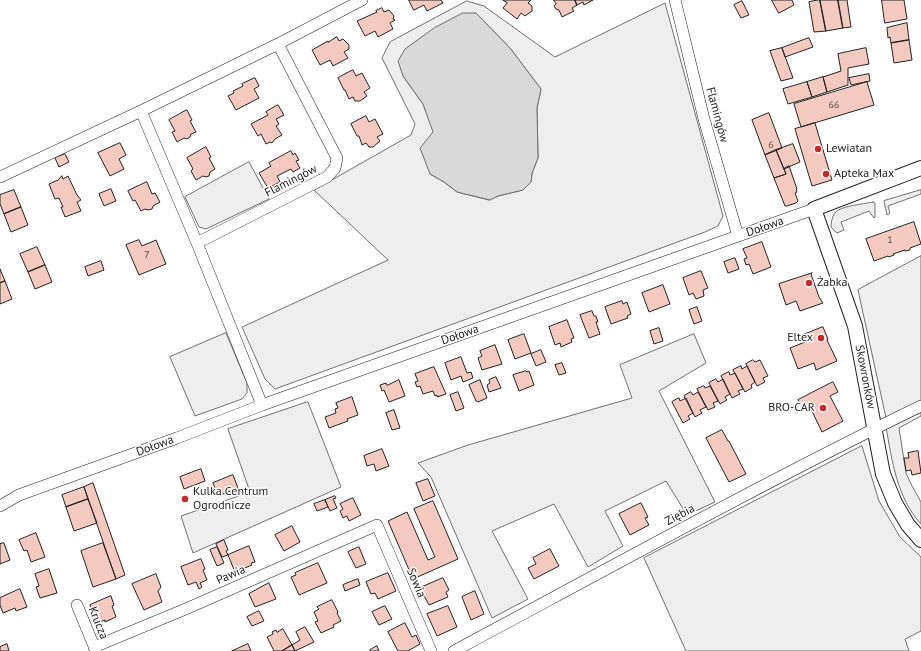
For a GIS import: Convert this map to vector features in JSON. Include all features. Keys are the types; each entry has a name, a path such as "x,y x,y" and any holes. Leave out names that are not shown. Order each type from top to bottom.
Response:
{"street":[{"path":"0,177 141,112 278,44 362,0"},
{"name":"Flamingów","path":"675,0 704,119 738,236"},
{"name":"Flamingów","path":"197,244 327,177 335,168 337,158 278,44"},
{"path":"141,112 197,244 262,405"},
{"name":"Dołowa","path":"0,506 19,495 177,438 262,405 814,209 921,168"},
{"path":"900,176 921,178"},
{"name":"Skowronków","path":"814,209 854,326 875,428 882,474 895,504 908,525 921,540"},
{"name":"Ziębia","path":"454,651 642,550 875,428 921,406"},
{"name":"Pawia","path":"95,649 377,525"},
{"name":"Sowia","path":"377,525 431,651"},
{"name":"Krucza","path":"77,605 95,649"}],"shaded area":[{"path":"467,1 484,6 555,57 665,3 723,216 718,226 275,389 265,379 242,327 388,260 314,190 411,135 415,124 382,58 390,42","holes":["476,13 510,48 541,89 537,108 538,158 532,173 531,182 523,190 498,196 489,200 457,192 430,174 434,132 423,104 403,76"]},
{"path":"463,13 476,13 510,48 541,89 537,108 538,158 532,173 531,182 523,190 498,196 490,200 457,192 430,174 420,148 433,132 423,104 403,76 398,61 405,49 434,28"},
{"path":"249,162 269,199 206,229 199,227 185,197"},
{"path":"921,190 921,194 888,206 890,213 887,215 884,201"},
{"path":"873,202 875,203 874,218 869,211 841,222 844,230 837,233 831,227 831,222 836,211 846,207"},
{"path":"921,256 921,401 886,418 858,290"},
{"path":"226,333 247,383 247,393 242,399 195,416 170,357"},
{"path":"694,334 706,363 659,391 715,502 687,515 666,481 605,511 623,546 588,567 554,504 492,531 528,599 492,618 431,477 418,463 468,445 632,398 620,365"},
{"path":"308,402 341,487 193,553 181,516 250,492 228,429"},
{"path":"921,409 921,416 899,428 906,473 921,502 921,524 906,503 901,491 893,466 886,427"},
{"path":"862,446 879,501 900,537 921,557 921,631 905,639 909,651 686,651 644,558"}],"building":[{"path":"409,0 441,0 443,3 427,11 424,5 414,10"},
{"path":"503,0 531,0 528,3 532,6 532,11 525,16 521,13 517,19 503,8 507,3"},
{"path":"554,0 575,0 577,5 572,8 574,11 562,17 559,10 554,6 556,4"},
{"path":"575,0 593,0 584,5 583,2 577,5"},
{"path":"772,0 792,0 794,5 779,13"},
{"path":"820,0 838,0 843,28 826,31"},
{"path":"820,0 826,31 814,32 809,2"},
{"path":"838,0 847,0 851,27 843,28"},
{"path":"882,0 904,0 907,19 885,23"},
{"path":"742,1 749,15 741,18 734,5"},
{"path":"382,8 384,12 389,10 394,16 393,19 395,20 390,23 393,29 378,37 375,31 365,36 357,21 377,12 376,11"},
{"path":"907,23 909,40 891,43 890,37 888,38 887,28"},
{"path":"337,37 339,41 343,39 349,45 349,49 344,52 348,58 333,66 330,60 320,65 312,50"},
{"path":"809,38 813,47 785,57 782,48"},
{"path":"909,40 912,60 894,63 891,43"},
{"path":"782,48 793,78 781,81 770,51"},
{"path":"866,48 869,64 848,68 848,85 827,92 823,77 841,71 838,54"},
{"path":"353,70 356,76 362,73 370,88 364,92 367,96 360,101 355,101 353,97 349,99 338,78"},
{"path":"869,74 870,81 851,85 849,78"},
{"path":"823,77 827,92 812,97 807,82"},
{"path":"255,78 259,86 254,89 259,98 236,110 228,96 234,93 233,91 243,86 242,84"},
{"path":"807,82 812,97 788,104 783,89"},
{"path":"867,82 874,105 801,127 794,104"},
{"path":"278,105 284,115 276,119 279,124 276,126 282,135 275,139 272,143 270,142 266,144 261,134 258,136 251,124 268,115 266,112"},
{"path":"187,110 192,120 190,121 196,132 191,134 187,139 184,138 177,142 172,132 175,131 169,120"},
{"path":"769,113 782,148 765,155 752,120"},
{"path":"366,116 369,122 375,119 383,134 377,137 380,141 373,147 369,147 366,143 362,145 359,136 357,136 351,124"},
{"path":"815,123 832,180 812,186 795,129"},
{"path":"120,143 126,155 119,159 124,169 110,176 98,153"},
{"path":"793,144 800,162 784,169 776,150"},
{"path":"206,147 211,157 209,158 215,169 210,172 209,176 203,176 196,180 191,171 193,169 187,158"},
{"path":"776,150 786,174 774,178 765,155"},
{"path":"291,151 293,155 295,153 299,160 296,161 300,168 293,172 291,169 277,176 280,182 268,188 259,173 271,166 269,163"},
{"path":"65,154 69,162 59,167 55,158"},
{"path":"789,166 797,189 797,192 795,193 798,201 785,206 774,178 786,174 784,169"},
{"path":"62,176 63,179 68,176 81,200 77,202 81,211 65,217 59,198 55,199 49,184 58,180"},
{"path":"147,182 152,194 155,193 160,202 153,206 152,209 145,209 141,211 135,200 133,201 128,191"},
{"path":"111,189 116,201 104,206 99,194"},
{"path":"14,190 21,207 4,214 0,204 0,195"},
{"path":"21,207 28,225 11,232 4,214"},
{"path":"914,222 921,244 910,248 910,250 905,250 889,257 888,256 874,261 866,239"},
{"path":"139,240 142,246 156,240 166,264 139,275 126,245"},
{"path":"762,242 771,267 753,274 749,264 746,265 744,259 747,258 743,249"},
{"path":"37,247 45,265 28,272 20,254"},
{"path":"735,258 739,269 728,273 724,262"},
{"path":"101,261 104,270 88,276 85,267"},
{"path":"45,265 52,282 35,289 28,272"},
{"path":"0,269 5,281 0,283"},
{"path":"701,271 708,288 703,290 704,296 696,299 693,293 689,295 683,278"},
{"path":"812,273 811,274 819,297 823,303 800,311 796,301 786,305 779,284"},
{"path":"5,281 12,299 0,304 0,283"},
{"path":"663,285 670,304 649,312 642,293"},
{"path":"622,301 623,304 627,302 631,314 627,316 628,318 611,324 605,307"},
{"path":"697,307 702,321 694,324 689,310"},
{"path":"592,311 594,316 596,316 598,322 596,322 600,334 589,338 580,315"},
{"path":"567,320 574,338 571,339 572,342 561,347 560,343 555,345 549,327"},
{"path":"823,327 828,339 827,340 837,361 816,370 814,363 798,369 790,348 805,342 803,335"},
{"path":"659,328 663,341 654,344 650,331"},
{"path":"524,334 531,353 515,359 508,340"},
{"path":"495,345 502,364 482,370 478,358 482,356 480,351"},
{"path":"541,350 546,362 536,366 531,354"},
{"path":"461,357 467,373 471,372 473,378 463,382 461,376 451,380 445,363"},
{"path":"753,360 755,362 760,360 768,376 763,378 765,382 757,386 746,364"},
{"path":"562,363 566,373 559,375 555,365"},
{"path":"741,366 742,369 747,366 755,382 751,385 752,388 745,392 733,370"},
{"path":"434,367 446,394 437,397 433,391 423,394 420,386 417,387 415,382 418,381 415,374"},
{"path":"529,371 534,385 519,391 513,375"},
{"path":"729,372 730,375 735,373 743,389 738,391 740,394 732,398 721,376"},
{"path":"496,377 501,388 489,392 487,385 490,383 489,380"},
{"path":"716,379 718,382 723,379 730,394 725,397 727,400 720,404 709,383"},
{"path":"399,380 405,396 389,402 380,385 386,383 387,385"},
{"path":"480,380 487,398 478,402 476,401 469,385"},
{"name":"BRO-CAR","path":"833,382 838,392 830,396 843,421 822,432 810,407 804,410 798,400"},
{"path":"704,386 705,388 710,386 718,401 713,403 715,407 708,410 697,389"},
{"path":"458,392 464,408 456,411 450,395"},
{"path":"691,392 693,395 698,392 706,407 700,410 702,413 695,417 684,396"},
{"path":"352,397 358,415 347,419 348,421 329,428 325,417 336,413 335,409 338,408 336,403"},
{"path":"679,398 680,401 686,398 693,413 688,416 690,419 683,423 672,402"},
{"path":"394,410 400,428 392,430 386,413"},
{"path":"722,430 746,474 729,482 706,438"},
{"path":"382,449 389,466 376,471 374,464 367,466 364,456"},
{"path":"918,451 921,473 912,475 911,470 906,471 904,458 909,458 908,453"},
{"path":"201,469 205,481 184,489 180,477"},
{"path":"233,475 238,488 218,496 213,483"},
{"path":"428,479 435,496 423,501 416,483"},
{"path":"93,483 125,575 116,579 84,487"},
{"path":"84,487 88,499 66,507 62,495"},
{"path":"335,496 336,498 333,499 337,508 330,511 325,500"},
{"path":"353,498 361,515 349,521 347,516 343,518 340,511 343,509 340,504"},
{"path":"88,499 97,523 74,531 66,507"},
{"path":"325,500 328,507 317,511 314,504"},
{"path":"433,501 458,559 413,579 388,521 407,512 428,560 435,557 414,509"},
{"path":"641,503 648,517 645,518 649,525 630,535 619,514"},
{"path":"292,526 300,542 284,551 275,535"},
{"path":"36,533 45,557 31,562 27,550 24,551 19,540"},
{"path":"224,540 228,550 226,551 228,555 222,557 216,544"},
{"path":"4,543 10,560 0,564 0,544"},
{"path":"103,543 116,579 93,587 81,551"},
{"path":"249,546 255,562 251,563 252,565 235,572 228,555"},
{"path":"217,547 224,563 217,566 210,550"},
{"path":"359,547 366,564 356,568 348,552"},
{"path":"550,549 559,566 534,579 528,568 536,564 533,558"},
{"path":"201,559 207,580 200,583 202,587 199,589 196,582 188,585 181,567"},
{"path":"318,563 327,583 299,595 291,577 296,575 295,573"},
{"path":"49,569 57,593 40,598 36,587 39,586 35,574"},
{"path":"388,573 396,591 378,599 375,593 371,594 366,582"},
{"path":"156,574 161,587 158,591 162,602 144,610 132,584"},
{"path":"443,578 449,590 446,592 448,597 429,605 420,588"},
{"path":"358,579 360,585 345,591 343,585"},
{"path":"269,583 276,599 255,607 249,594"},
{"path":"20,589 27,607 16,611 15,608 3,613 0,605 0,598"},
{"path":"475,591 484,614 471,620 462,597"},
{"path":"111,596 114,605 112,606 116,617 105,622 105,620 98,623 90,605"},
{"path":"332,600 341,621 333,625 334,627 321,633 315,622 318,621 314,612 319,609 317,607"},
{"path":"385,606 392,619 379,625 372,612"},
{"path":"448,606 457,627 437,636 427,614"},
{"path":"259,611 264,621 252,626 247,617"},
{"path":"405,623 412,637 416,635 420,644 408,651 398,651 388,632"},
{"path":"305,627 314,642 295,651 292,645 300,640 296,632"},
{"path":"283,629 292,645 282,651 274,651 267,637 273,634 272,632 276,630 277,632"},
{"path":"7,644 9,651 0,651 0,647"},
{"path":"248,644 251,651 232,651"},
{"path":"292,645 295,651 282,651"},
{"path":"377,646 379,651 370,651 370,650"}],"place":[{"name":"Lewiatan","path":"818,149"},
{"name":"Apteka Max","path":"826,174"},
{"name":"Żabka","path":"809,283"},
{"name":"Eltex","path":"821,338"},
{"name":"BRO-CAR","path":"823,408"},
{"name":"Kulka Centrum Ogrodnicze","path":"185,499"}]}
